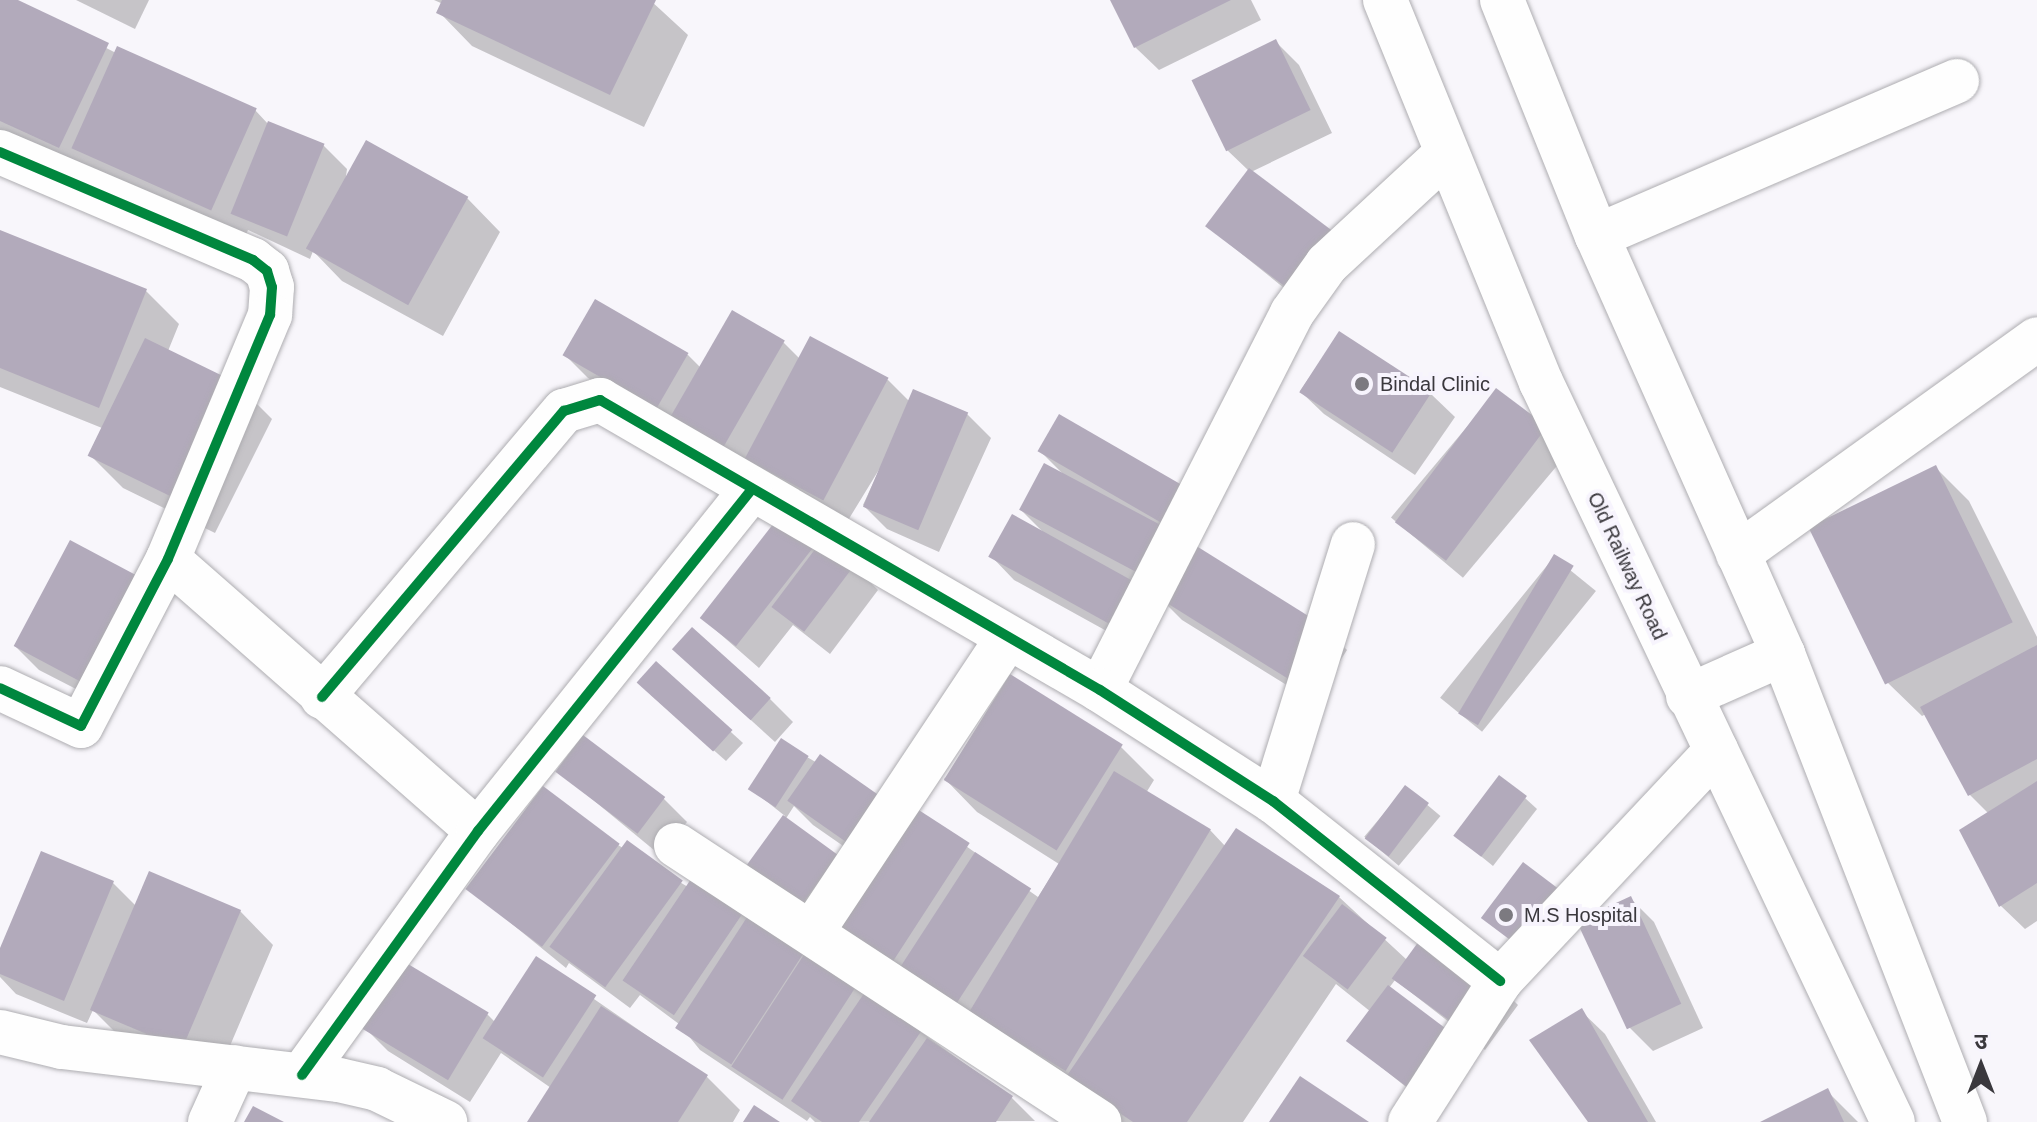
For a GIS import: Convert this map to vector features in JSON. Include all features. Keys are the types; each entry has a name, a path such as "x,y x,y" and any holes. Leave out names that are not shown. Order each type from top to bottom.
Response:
{"street":[{"name":"Old Railway Road","path":"1385,0 1541,382 1893,1122"},
{"path":"1502,0 1597,236 1783,654 1965,1122"},
{"path":"1597,236 1957,81"},
{"path":"0,152 253,260 267,271 272,287 270,315 168,559 81,726 0,688"},
{"path":"1100,690 1292,313 1327,264 1447,153"},
{"path":"1738,554 2037,339"},
{"path":"322,697 576,404 610,404 750,491 1100,690 1273,801 1500,981"},
{"path":"302,1075 478,831 750,491"},
{"path":"1273,801 1353,544"},
{"path":"168,559 478,831"},
{"path":"812,932 1007,639"},
{"path":"1688,696 1783,654"},
{"path":"1410,1122 1500,981 1716,751"},
{"path":"676,845 1099,1122"},
{"path":"0,1032 62,1047 302,1075 377,1089 445,1122"},
{"path":"210,1122 235,1067"}],"building":[{"path":"0,0 18,0 109,43 59,148 0,121"},
{"path":"442,0 656,0 610,95 436,13"},
{"path":"1110,0 1231,0 1134,48"},
{"path":"1276,39 1311,110 1226,151 1192,80"},
{"path":"117,46 257,108 211,211 71,148"},
{"path":"268,121 325,144 287,237 231,214"},
{"path":"366,140 468,197 408,305 306,248"},
{"path":"1249,168 1335,233 1291,291 1205,226"},
{"path":"0,230 147,289 99,408 0,368"},
{"path":"595,299 689,353 656,409 562,355"},
{"path":"732,310 785,341 715,461 662,430"},
{"path":"1339,331 1432,391 1392,453 1299,392"},
{"path":"810,336 889,378 823,501 745,459"},
{"path":"145,338 240,384 183,502 88,456"},
{"path":"1496,388 1547,427 1446,561 1395,522"},
{"path":"913,389 968,412 918,530 863,507"},
{"path":"1059,414 1192,490 1170,528 1038,451"},
{"path":"1044,463 1174,532 1149,579 1019,510"},
{"path":"1936,465 2013,622 1885,685 1808,527"},
{"path":"781,514 817,542 736,646 700,618"},
{"path":"1012,514 1141,586 1118,629 988,557"},
{"path":"70,540 143,579 87,685 14,646"},
{"path":"822,540 855,565 804,632 771,607"},
{"path":"1190,542 1324,626 1290,680 1156,596"},
{"path":"1554,554 1574,566 1478,725 1458,713"},
{"path":"692,627 771,698 751,720 672,649"},
{"path":"2037,645 2037,759 1968,796 1920,707"},
{"path":"656,661 733,730 713,751 637,683"},
{"path":"1010,674 1123,744 1057,850 944,780"},
{"path":"583,735 665,797 638,834 555,772"},
{"path":"781,738 809,756 775,807 748,789"},
{"path":"820,754 892,804 859,851 787,801"},
{"path":"1114,771 1211,829 1066,1071 969,1013"},
{"path":"1499,775 1527,796 1481,857 1453,836"},
{"path":"2037,781 2037,883 1999,907 1959,830"},
{"path":"1405,785 1429,803 1389,857 1365,839"},
{"path":"543,786 620,844 542,947 465,889"},
{"path":"911,805 970,843 892,962 834,924"},
{"path":"783,815 838,855 797,912 742,872"},
{"path":"1236,828 1340,896 1187,1122 1133,1122 1066,1077"},
{"path":"627,840 683,881 605,987 549,947"},
{"path":"41,851 114,881 64,1001 0,974 0,948"},
{"path":"975,852 1031,888 955,1005 899,969"},
{"path":"1523,862 1560,890 1518,946 1481,918"},
{"path":"149,871 241,910 182,1049 90,1010"},
{"path":"693,876 744,911 674,1015 623,980"},
{"path":"1631,896 1681,1004 1627,1029 1577,921"},
{"path":"1342,904 1387,938 1348,990 1303,956"},
{"path":"753,908 809,944 731,1064 675,1028"},
{"path":"1427,930 1496,980 1460,1029 1392,979"},
{"path":"807,950 858,983 782,1100 731,1067"},
{"path":"536,956 596,995 543,1077 483,1038"},
{"path":"403,961 489,1013 448,1080 362,1029"},
{"path":"1388,985 1454,1035 1412,1091 1346,1041"},
{"path":"865,992 922,1030 859,1122 822,1122 791,1101"},
{"path":"601,1006 708,1075 678,1122 527,1122"},
{"path":"1582,1008 1648,1122 1588,1122 1529,1040"},
{"path":"927,1038 1013,1096 996,1122 869,1122"},
{"path":"1300,1076 1369,1122 1269,1122"},
{"path":"1828,1088 1844,1122 1760,1122"},
{"path":"754,1105 780,1122 743,1122"},
{"path":"253,1106 284,1122 244,1122"}],"cycle path":[{"path":"0,152 253,260 267,271 272,287 270,315 168,559 81,726 0,688"},
{"path":"322,697 564,411 600,400 1100,690 1273,801 1500,981"},
{"path":"302,1075 478,831 750,491"}],"place":[{"name":"Bindal Clinic","path":"1362,384"},
{"name":"M.S Hospital","path":"1506,915"}]}
